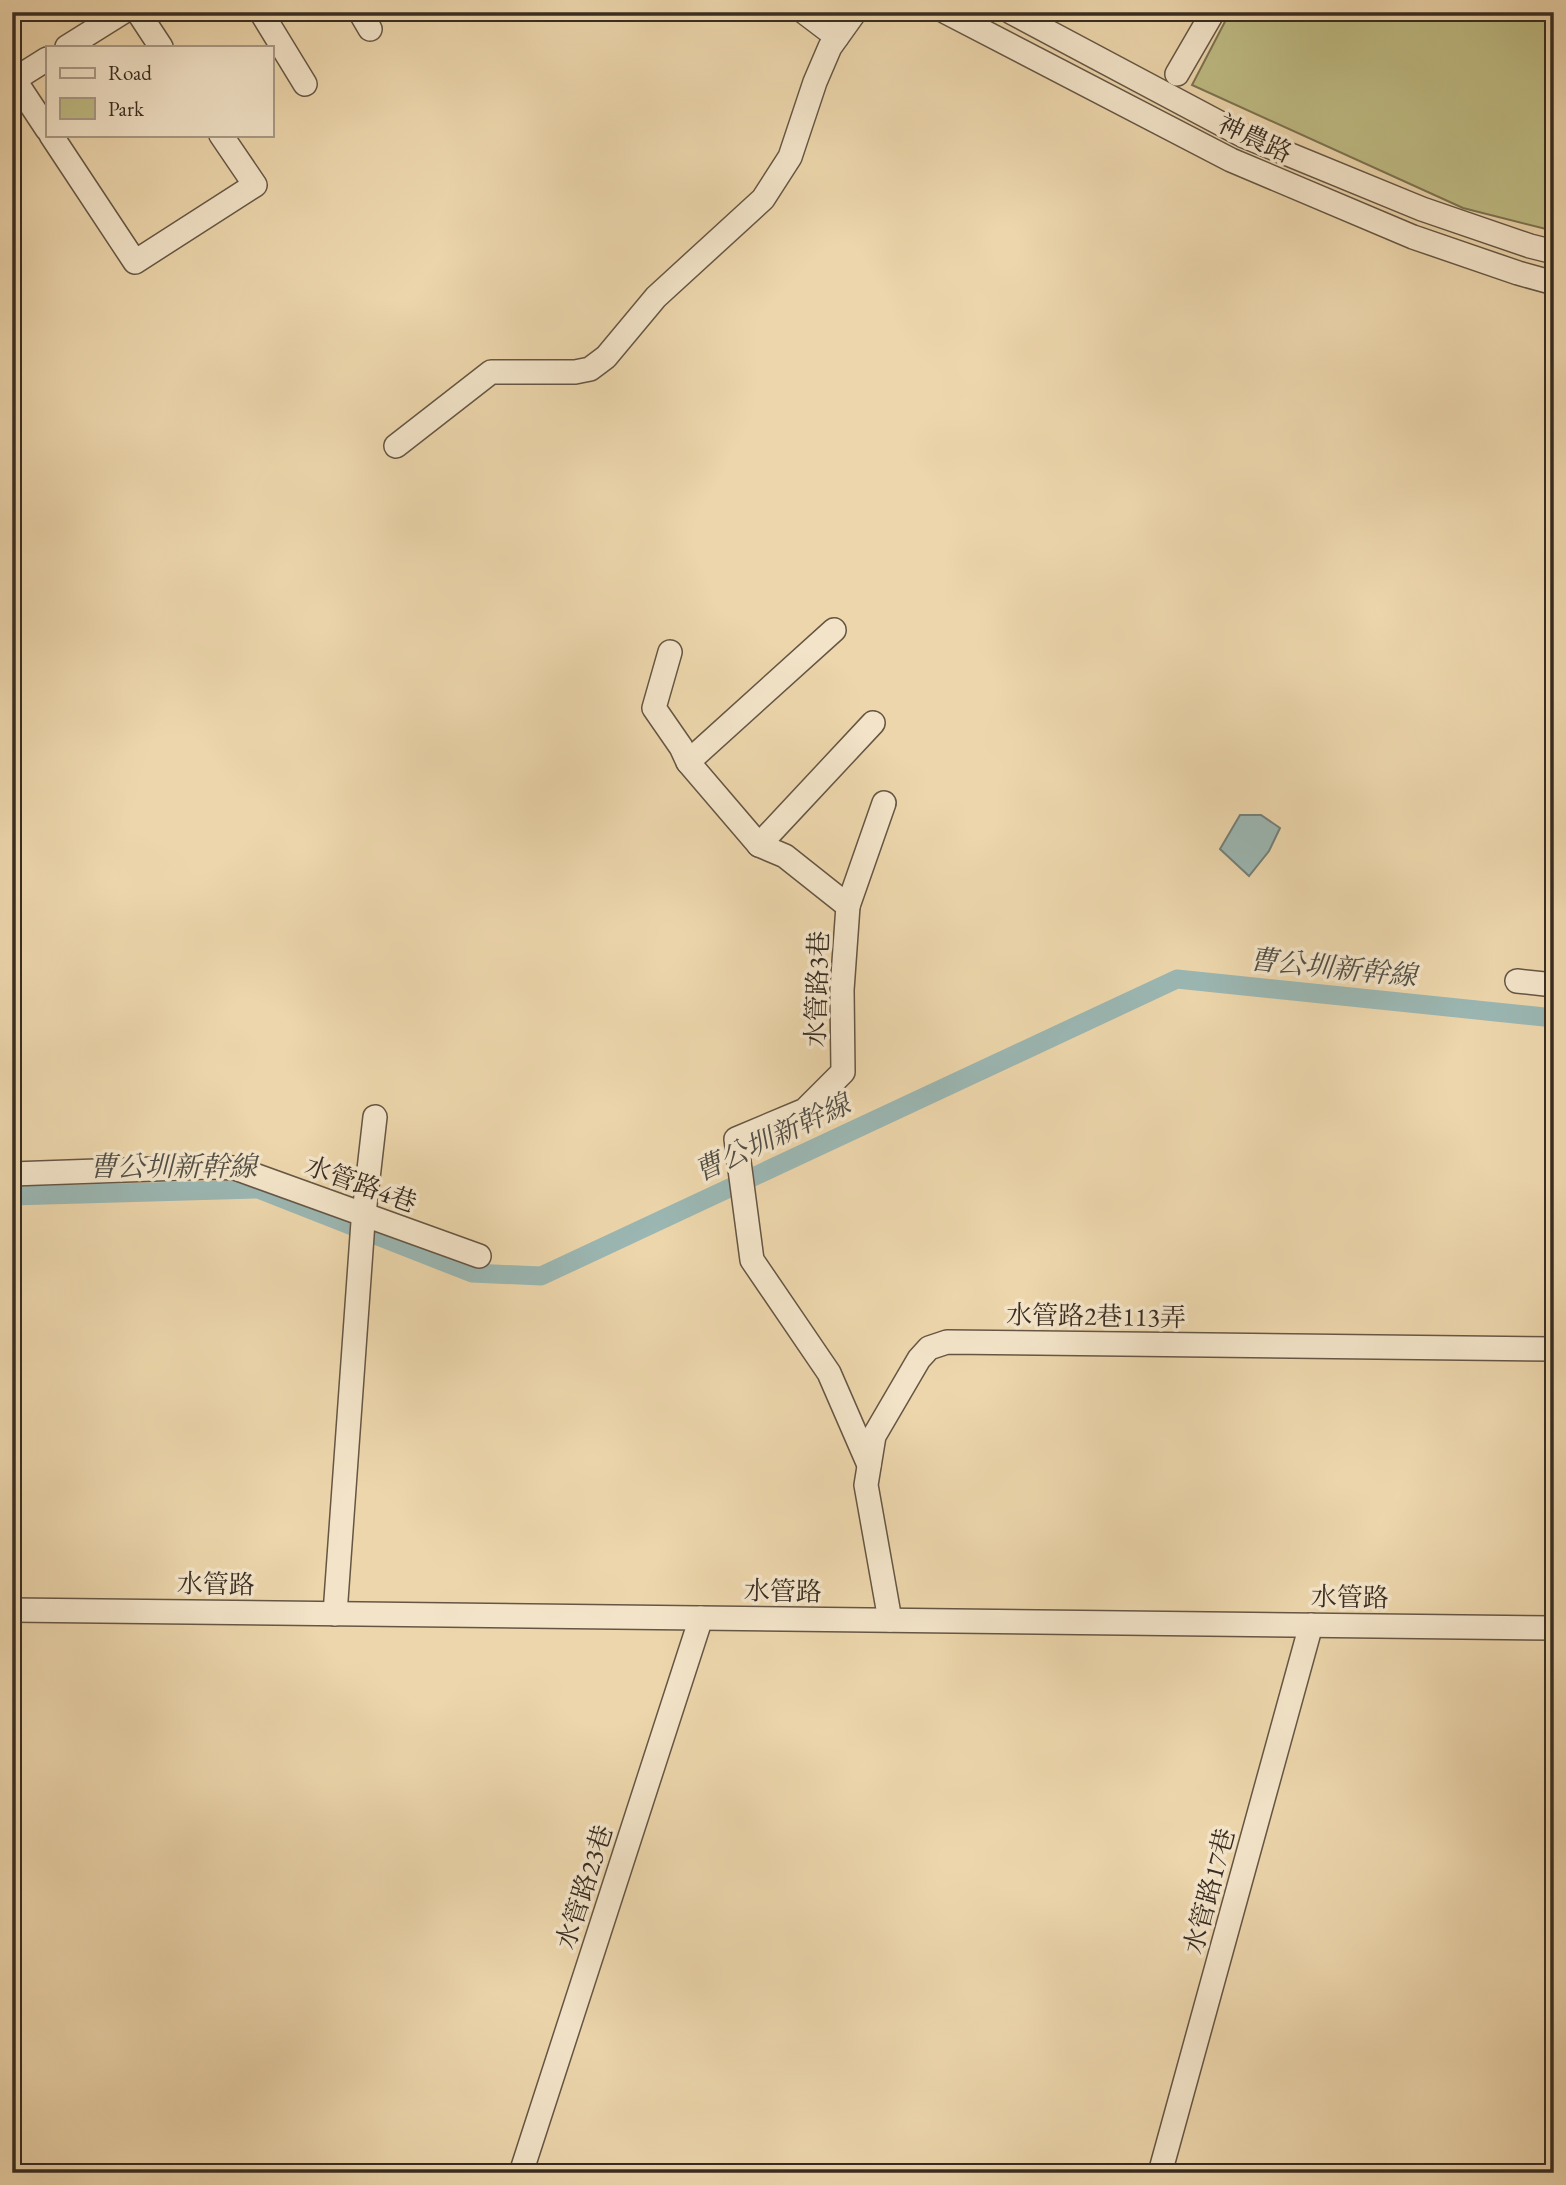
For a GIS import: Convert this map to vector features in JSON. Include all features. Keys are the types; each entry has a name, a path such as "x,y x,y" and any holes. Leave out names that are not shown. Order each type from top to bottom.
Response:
{"street":[{"path":"68,46 123,12"},
{"path":"138,12 160,46"},
{"path":"261,12 305,84"},
{"path":"804,12 837,37"},
{"path":"396,446 491,372 575,372 590,369 606,357 656,297 763,199 790,158 815,82 830,47 855,12"},
{"name":"神農路","path":"946,12 1231,160 1413,237 1554,283"},
{"path":"1177,74 1213,12"},
{"path":"1011,47 1022,15"},
{"name":"神農路","path":"1022,15 1244,136 1422,209 1554,252"},
{"path":"46,60 13,79 46,128"},
{"path":"52,136 135,262 255,185 222,136"},
{"path":"688,762 834,630"},
{"name":"水管路3巷","path":"670,652 654,708 688,762 760,845 785,856 848,906 842,990 843,1072 805,1110 736,1139 752,1260 829,1373 869,1465"},
{"path":"760,845 873,723"},
{"path":"848,906 884,803"},
{"path":"1517,981 1554,985"},
{"path":"335,1614 361,1248 375,1116"},
{"name":"水管路4巷","path":"12,1174 234,1168 364,1218 479,1256"},
{"name":"水管路2巷113弄","path":"890,1620 866,1485 874,1436 919,1359 929,1348 947,1342 1554,1349"},
{"name":"水管路","path":"12,1610 1554,1628"},
{"name":"水管路23巷","path":"521,2173 701,1618"},
{"name":"水管路17巷","path":"1160,2173 1311,1625"}],"green space":[{"path":"1230,12 1554,12 1554,231 1463,208 1192,85"}],"water":[{"path":"1240,815 1261,815 1280,828 1269,851 1249,876 1220,849"}],"waterway":[{"name":"曹公圳新幹線","path":"12,1196 258,1189 472,1273 541,1276 1177,979 1554,1018"}]}
